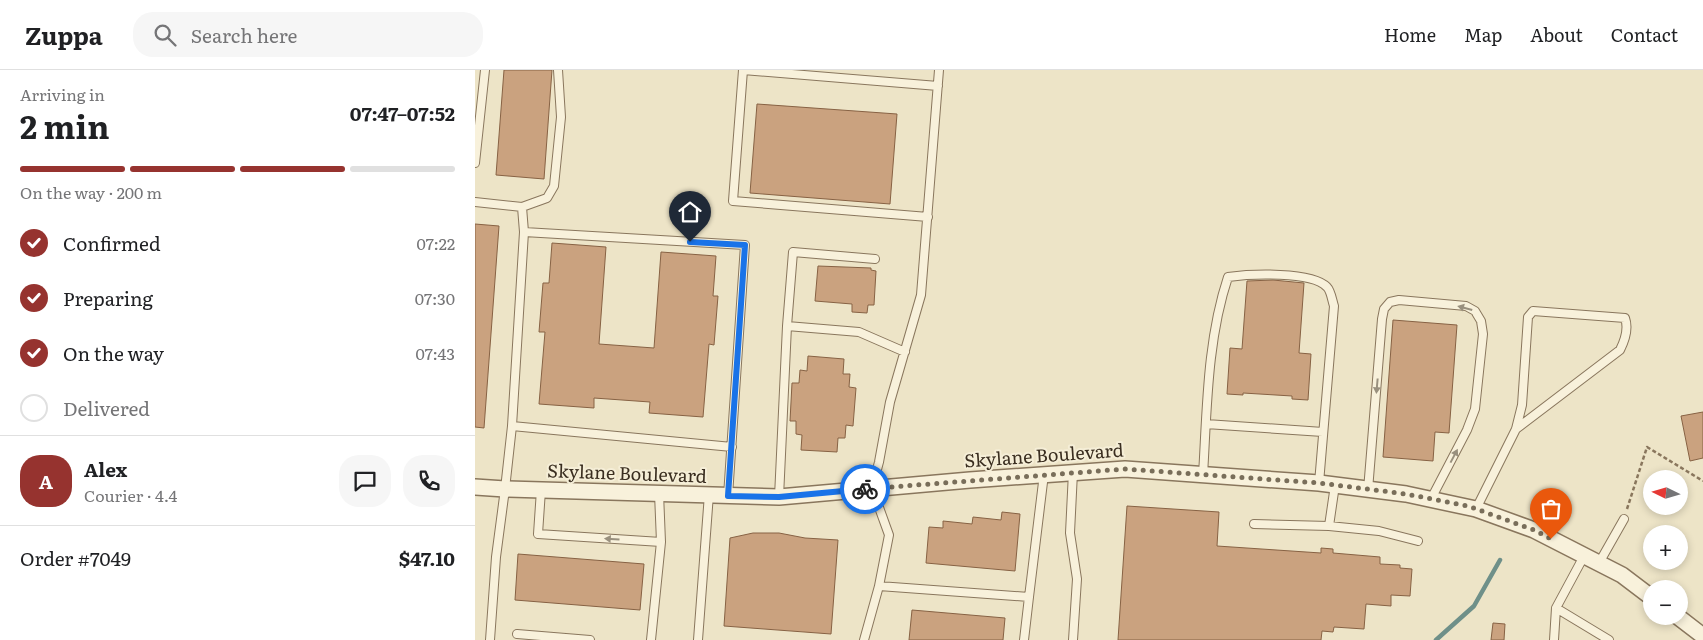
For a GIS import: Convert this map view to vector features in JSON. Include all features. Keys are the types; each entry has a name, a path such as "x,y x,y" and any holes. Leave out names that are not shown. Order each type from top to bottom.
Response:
{"street":[{"name":"Skylane Boulevard","path":"475,487 779,497 1044,474 1125,469 1319,483 1406,494 1476,509 1534,530 1622,575 1643,591"},
{"path":"1688,624 1703,636"}],"lane":[{"path":"475,162 485,70"},
{"path":"475,202 523,206 547,198 554,186 561,117 558,70"},
{"path":"928,217 733,201 743,70 938,86"},
{"path":"864,640 879,586 889,535 872,488 879,462 890,402 921,295 939,70"},
{"path":"490,640 495,557 512,426 525,232 523,206"},
{"path":"525,232 745,245 728,496"},
{"path":"779,497 787,326 793,252 875,259"},
{"path":"1203,475 1210,371 1219,304 1228,277 1261,274 1316,280 1328,288 1333,306 1319,483"},
{"path":"1368,490 1384,309 1390,302 1399,300 1466,306 1475,311 1481,321 1483,334 1475,409 1467,430 1431,499"},
{"path":"1476,509 1516,429 1522,405 1528,317 1533,311 1625,318 1627,322 1626,337 1620,350 1516,429"},
{"path":"787,326 859,332 905,352"},
{"path":"1206,424 1323,432"},
{"path":"512,426 732,447"},
{"path":"1073,472 1070,533 1077,579 1073,640"},
{"path":"1024,640 1044,474"},
{"path":"1329,526 1335,485"},
{"path":"541,490 538,534 661,542"},
{"path":"651,640 661,542 659,493"},
{"path":"698,640 709,494"},
{"path":"1599,564 1624,519"},
{"path":"1254,524 1329,526 1379,531 1418,541"},
{"path":"1554,640 1556,608 1584,556"},
{"path":"879,586 1029,597"},
{"path":"1556,608 1609,640"},
{"path":"517,634 590,640"}],"path":[{"path":"1624,519 1647,447 1703,481"}],"building":[{"path":"504,70 552,70 544,179 496,175"},
{"path":"757,104 897,114 890,204 750,193"},
{"path":"475,224 499,226 484,428 475,427"},
{"path":"552,243 606,247 599,344 654,348 661,252 716,256 713,296 718,296 714,345 709,344 703,417 649,413 650,402 594,398 594,408 539,404 545,332 539,332 543,283 549,283"},
{"path":"818,266 871,268 871,270 876,271 874,305 868,305 867,313 852,312 852,304 815,301"},
{"path":"1273,280 1304,283 1299,353 1311,354 1308,400 1292,399 1292,396 1227,394 1230,348 1242,349 1247,281"},
{"path":"1393,320 1457,325 1449,433 1435,432 1433,461 1383,457"},
{"path":"808,356 844,359 843,374 850,374 849,387 856,388 853,426 846,425 845,438 838,438 837,452 801,450 802,435 796,434 796,421 790,421 792,383 799,383 800,370 807,371"},
{"path":"1703,412 1703,458 1690,461 1681,416"},
{"path":"1127,506 1219,512 1217,546 1321,553 1321,548 1333,549 1333,553 1380,557 1380,564 1400,565 1400,568 1412,569 1410,596 1391,595 1391,606 1366,604 1364,629 1334,627 1333,632 1322,631 1321,640 1118,640"},
{"path":"1002,512 1020,514 1015,571 926,563 929,527 943,528 943,521 972,524 973,517 1001,520"},
{"path":"753,533 779,533 805,538 838,540 831,634 724,626 730,538"},
{"path":"518,554 644,564 640,610 515,600"},
{"path":"912,610 1005,618 1003,640 909,640"},
{"path":"1493,623 1505,624 1504,640 1491,640"}],"waterway":[{"path":"1436,640 1474,606 1500,560"}],"way so far":[{"path":"865,489 1125,469 1319,483 1406,494 1468,506 1534,530 1551,539"}],"route":[{"path":"690,242 745,245 728,496 779,497 865,489"}]}
